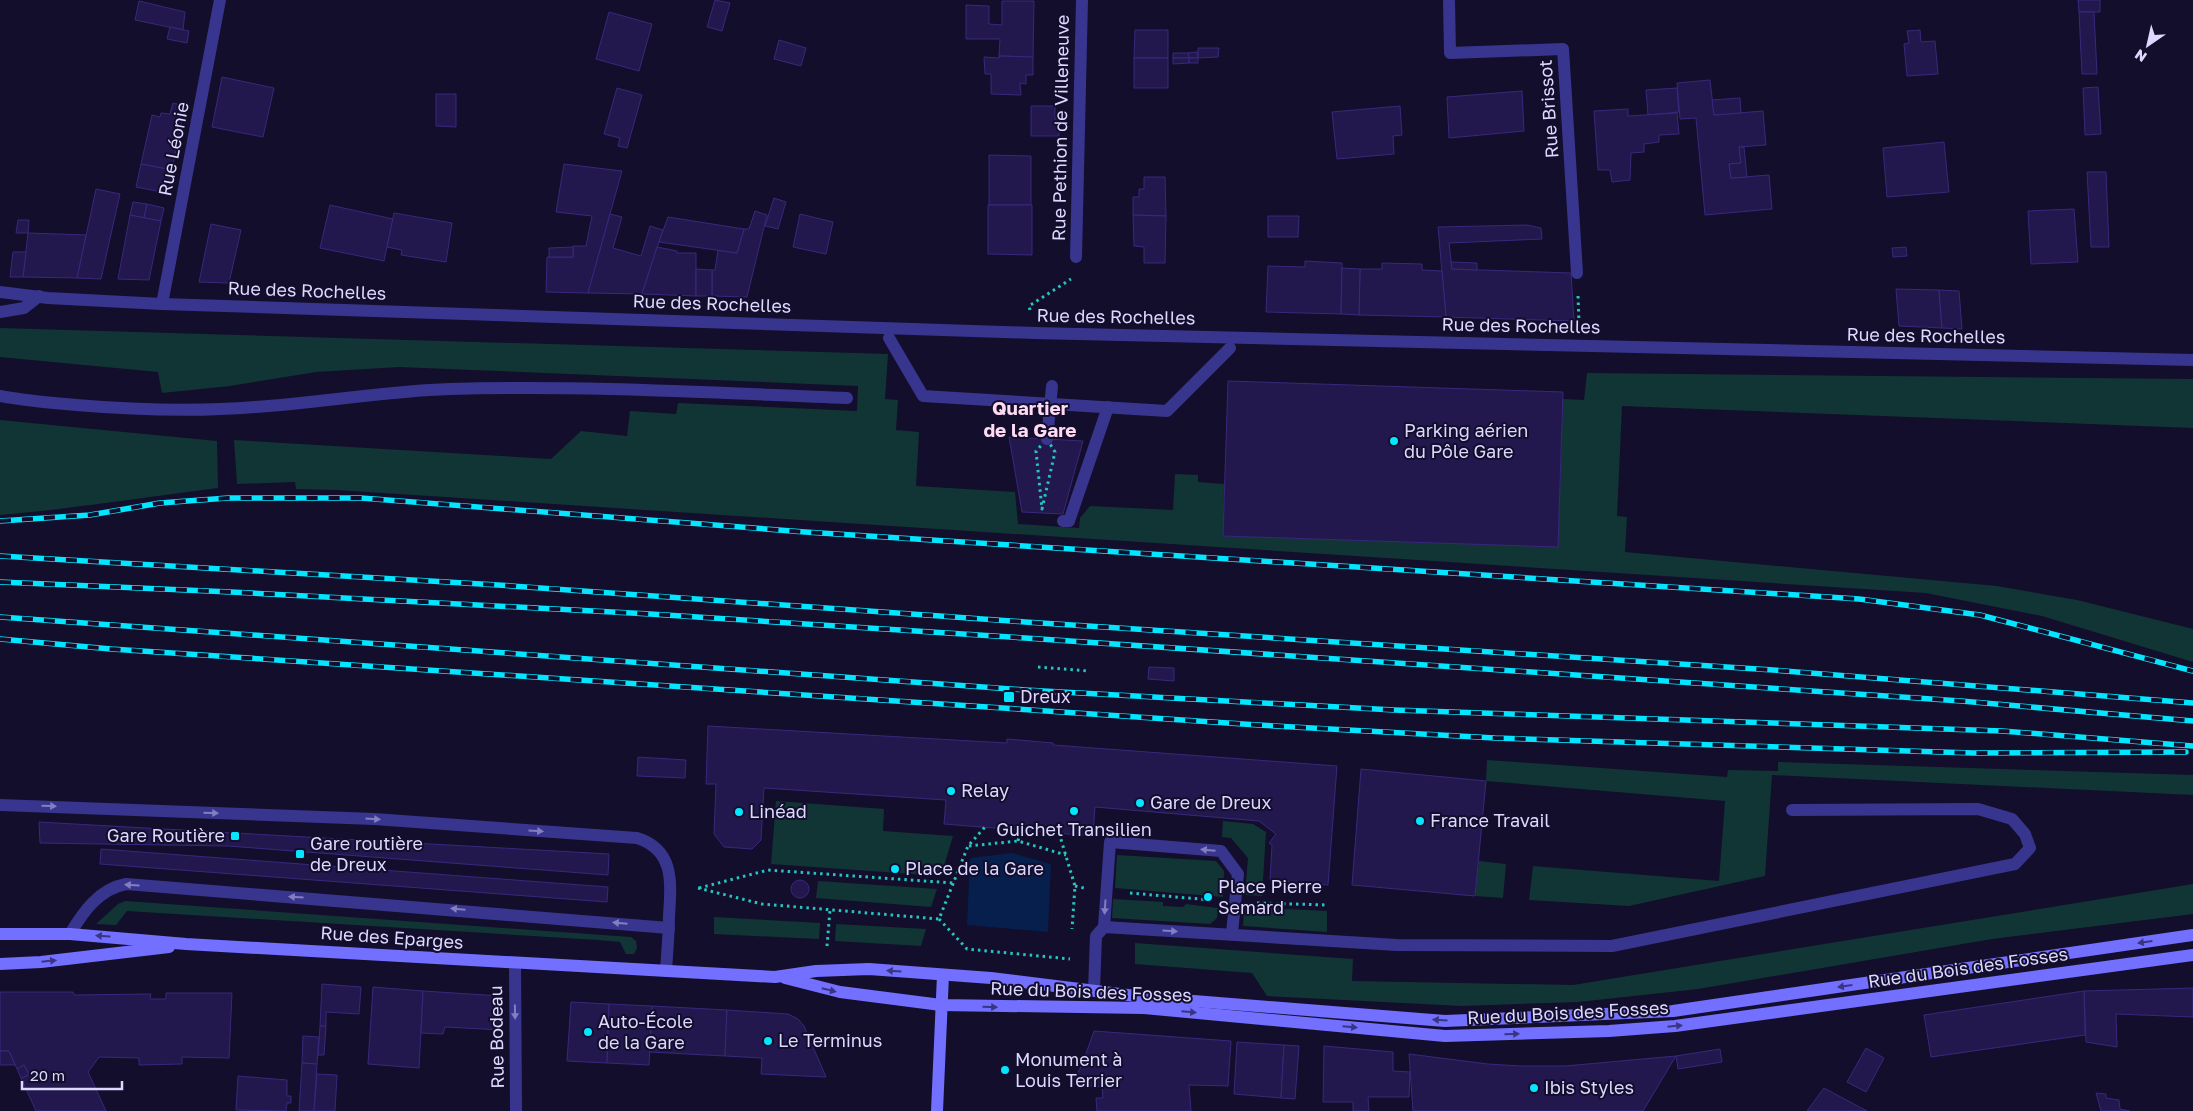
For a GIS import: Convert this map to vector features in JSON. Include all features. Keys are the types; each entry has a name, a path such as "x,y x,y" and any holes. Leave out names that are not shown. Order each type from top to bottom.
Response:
{"main road":[{"name":"Rue des Eparges","path":"0,934 70,934 186,944 781,978 840,992 941,1005"},
{"name":"Rue du Bois des Fosses","path":"943,974 1144,997 1445,1020 1608,1016 1674,1011 2193,935"},
{"path":"0,964 84,958 186,944"},
{"name":"Rue du Bois des Fosses","path":"941,1005 1144,1008 1445,1036 1609,1031 1710,1022 2193,955"},
{"name":"Rue des Eparges","path":"781,978 816,971 845,970 943,974"},
{"path":"937,1111 943,974"}],"street":[{"name":"Rue Léonie","path":"162,304 220,0"},
{"name":"Rue Pethion de Villeneuve","path":"1076,257 1082,0"},
{"name":"Rue Brissot","path":"1449,0 1450,53 1563,49 1577,273"},
{"name":"Rue des Rochelles","path":"0,292 44,297 162,304 1035,332 2193,360"},
{"path":"0,312 24,308 44,297"},
{"path":"889,338 923,396 1167,411 1230,348"},
{"path":"1047,439 1052,386"},
{"path":"0,396 18,400 113,408 192,410 256,407 391,392 450,389 615,390 847,398"},
{"path":"1063,521 1069,521 1108,407"},
{"path":"0,805 374,819 636,838 657,848 668,868 671,879 666,971"},
{"path":"1104,927 1232,933 1397,945 1612,946 2015,864 2030,848 2025,834 2012,820 1978,809 1792,810"},
{"path":"1094,990 1096,936 1104,927 1110,842 1221,851 1238,874 1232,933"},
{"path":"70,934 79,918 106,890 126,884 669,928"},
{"name":"Rue Bodeau","path":"515,963 516,1111"}],"path":[{"path":"1035,332 1029,306 1075,276 1076,257"},
{"path":"1577,273 1580,345"},
{"path":"1036,451 1042,509 1055,452"},
{"path":"1038,667 1088,671"},
{"path":"939,919 968,846 985,827"},
{"path":"1018,841 1020,830"},
{"path":"1059,833 1075,886 1072,932"},
{"path":"968,846 1018,841 1066,855"},
{"path":"953,883 768,870 698,888 762,904 939,919 968,949 1070,960"},
{"path":"1075,886 1107,891 1235,902 1328,905"},
{"path":"826,955 830,910"},
{"path":"1069,968 1070,950"}],"green space":[{"path":"0,328 888,354 885,399 898,400 896,430 919,432 916,486 1015,492 1018,524 1079,528 1080,518 1090,506 1173,510 1175,474 1198,475 1198,482 1224,484 1223,536 1558,547 1563,399 1584,400 1587,373 2193,379 2193,428 1622,406 1617,516 1627,517 1625,552 1997,586 2077,600 2193,629 2193,662 2042,616 1926,593 337,490 296,489 295,482 237,484 234,440 551,459 581,431 627,436 630,411 676,414 678,403 857,411 858,386 399,367 316,372 230,386 162,393 158,372 0,357"},
{"path":"0,420 217,441 218,488 0,515"},
{"path":"1487,760 1727,777 1728,770 1778,771 1778,762 2193,775 2193,795 1772,775 1765,876 1629,906 1529,900 1533,866 1719,881 1725,801 1486,781"},
{"path":"776,801 884,809 883,831 953,836 941,876 771,864"},
{"path":"1223,821 1253,824 1266,832 1262,896 1245,895 1248,858 1231,838 1222,837"},
{"path":"1117,855 1216,861 1224,871 1223,897 1115,888"},
{"path":"1479,861 1506,864 1503,898 1475,896"},
{"path":"818,881 937,889 931,907 816,898"},
{"path":"2193,884 2193,914 1992,939 1698,989 1578,1002 1462,1006 1267,996 1252,973 1135,964 1135,943 1353,959 1352,981 1573,985"},
{"path":"1113,899 1163,902 1163,906 1183,907 1186,904 1218,908 1217,918 1210,924 1112,918"},
{"path":"125,901 631,937 636,941 637,948 634,954 626,954 620,942 598,940 127,911 116,925 96,924 118,904"},
{"path":"1244,907 1327,911 1327,932 1243,926"},
{"path":"714,917 820,923 819,939 714,934"},
{"path":"836,924 926,929 921,946 835,941"}],"water":[{"path":"1012,853 1051,864 1048,932 967,925 970,858"}],"building":[{"path":"715,0 730,3 722,31 707,27"},
{"path":"2078,0 2100,0 2100,12 2079,12"},
{"path":"139,1 185,12 183,30 135,20"},
{"path":"1002,1 1034,1 1033,57 999,56 1000,39 966,39 966,5 989,6 989,24 1002,25"},
{"path":"609,12 652,24 639,71 596,59"},
{"path":"2079,12 2094,12 2097,74 2082,74"},
{"path":"170,27 189,31 187,43 167,39"},
{"path":"1135,30 1168,30 1168,58 1134,58"},
{"path":"1920,30 1921,42 1935,41 1938,74 1907,76 1904,44 1909,43 1907,31"},
{"path":"779,40 806,48 801,66 774,59"},
{"path":"1198,48 1219,48 1218,57 1198,58"},
{"path":"1197,52 1198,58 1189,58 1188,53"},
{"path":"1173,53 1188,53 1189,58 1173,58"},
{"path":"999,56 1033,57 1033,75 1026,75 1026,84 1020,83 1021,95 991,94 991,74 985,74 984,57 999,58"},
{"path":"1134,58 1168,58 1168,88 1134,88"},
{"path":"1173,58 1189,58 1189,63 1173,64"},
{"path":"1189,58 1198,58 1198,63 1189,63"},
{"path":"222,77 274,88 263,137 212,127"},
{"path":"1710,80 1714,115 1763,111 1766,145 1739,147 1741,163 1729,164 1731,178 1769,175 1772,209 1705,215 1696,118 1680,119 1677,83"},
{"path":"2098,87 2101,134 2085,135 2083,88"},
{"path":"617,88 642,95 627,148 618,146 620,138 604,134"},
{"path":"1677,88 1679,112 1648,115 1646,90"},
{"path":"1522,91 1524,131 1449,138 1447,97"},
{"path":"436,94 456,94 456,127 436,126"},
{"path":"1740,98 1741,113 1714,115 1712,100"},
{"path":"173,103 185,106 172,170 141,164 152,115 160,117 161,113 170,114"},
{"path":"1031,106 1055,106 1055,119 1059,119 1059,136 1031,136"},
{"path":"1400,106 1402,135 1393,136 1394,154 1337,159 1332,112"},
{"path":"1628,109 1628,116 1677,113 1679,134 1659,135 1659,142 1644,144 1644,152 1631,153 1630,180 1612,182 1610,170 1598,170 1594,111"},
{"path":"1944,142 1949,192 1887,197 1883,148"},
{"path":"1739,147 1744,147 1747,177 1731,178 1729,164 1741,163"},
{"path":"989,155 1031,156 1031,205 989,205"},
{"path":"141,164 172,170 167,193 136,187"},
{"path":"564,164 622,171 588,293 546,292 547,257 573,257 573,246 586,246 592,216 556,212"},
{"path":"2087,172 2106,172 2109,247 2091,247"},
{"path":"1144,177 1165,177 1166,216 1133,215 1133,197 1139,197 1139,189 1144,189"},
{"path":"96,189 120,194 101,279 77,278"},
{"path":"774,198 786,202 778,229 765,226"},
{"path":"133,202 147,204 144,218 130,215"},
{"path":"147,204 164,208 161,221 144,218"},
{"path":"330,205 393,219 384,261 320,248"},
{"path":"988,205 1032,205 1032,255 988,254"},
{"path":"2074,209 2078,262 2031,264 2028,211"},
{"path":"755,211 767,215 747,297 712,296 712,270 715,270 718,250 737,253 744,229 749,229"},
{"path":"394,213 452,223 446,262 401,255 402,250 387,247"},
{"path":"610,214 622,217 613,248 641,256 650,226 663,230 642,294 588,293"},
{"path":"800,214 833,222 826,254 793,247"},
{"path":"130,215 161,221 149,280 118,279"},
{"path":"1133,215 1166,216 1165,263 1144,263 1144,247 1134,246"},
{"path":"1268,216 1299,216 1298,237 1268,237"},
{"path":"668,217 744,229 737,253 659,242"},
{"path":"18,220 29,220 28,233 16,233"},
{"path":"211,224 241,230 229,283 199,282"},
{"path":"1527,225 1541,228 1542,239 1449,243 1452,269 1571,273 1574,321 1446,317 1438,227"},
{"path":"28,233 86,235 77,278 23,277"},
{"path":"573,247 573,257 549,257 549,248"},
{"path":"657,247 677,251 677,253 696,253 696,296 642,294"},
{"path":"1906,247 1907,256 1893,257 1892,248"},
{"path":"13,252 26,252 23,277 10,277"},
{"path":"1305,261 1342,263 1341,314 1266,312 1268,266 1305,267"},
{"path":"1451,262 1477,263 1477,270 1452,269"},
{"path":"1382,263 1422,264 1422,270 1442,271 1446,317 1359,315 1360,269 1382,269"},
{"path":"1342,268 1360,269 1359,315 1341,314"},
{"path":"696,269 712,270 712,296 696,296"},
{"path":"1896,289 1939,290 1942,328 1899,326"},
{"path":"1939,290 1959,291 1962,329 1942,328"},
{"name":"Parking aérien du Pôle Gare","path":"1228,381 1563,392 1558,547 1223,536"},
{"path":"1009,437 1083,441 1063,514 1022,512"},
{"path":"1149,667 1174,668 1174,681 1148,679"},
{"name":"Gare de Dreux","path":"708,726 1007,743 1007,739 1053,743 1053,745 1337,766 1328,885 1270,880 1272,845 1269,843 1276,834 1259,821 1095,807 1093,836 944,824 946,800 764,788 761,840 752,849 724,847 714,834 716,784 706,784"},
{"path":"638,757 686,760 685,778 637,776"},
{"name":"France Travail","path":"1361,769 1486,781 1475,896 1352,885"},
{"path":"39,822 609,854 608,875 228,846 40,843"},
{"path":"101,849 608,887 607,902 100,864"},
{"path":"800,880 807,882 809,889 807,896 800,898 793,896 791,889 793,882"},
{"path":"322,984 361,987 359,1014 326,1012 326,1026 320,1026"},
{"path":"373,987 423,991 419,1068 368,1064"},
{"path":"2193,988 2193,1017 2116,1014 2117,1047 2086,1042 2084,991"},
{"path":"423,991 501,996 502,1030 445,1027 443,1034 421,1033"},
{"path":"2084,991 2085,1035 1931,1057 1924,1015"},
{"path":"0,992 73,992 74,995 151,994 150,999 166,999 166,993 232,993 229,1058 182,1057 182,1064 139,1065 139,1058 99,1057 88,1072 106,1111 36,1111 21,1078 29,1075 24,1065 17,1069 9,1051 0,1051"},
{"name":"Auto-École de la Gare","path":"571,1002 609,1004 607,1063 567,1061"},
{"path":"609,1004 652,1006 649,1065 607,1063"},
{"path":"652,1006 727,1010 725,1056 650,1052"},
{"name":"Le Terminus","path":"727,1010 788,1014 798,1019 804,1026 826,1077 761,1074 762,1058 725,1056"},
{"path":"320,1026 326,1026 324,1055 318,1055"},
{"path":"1094,1031 1231,1041 1228,1086 1189,1085 1191,1111 1097,1111 1096,1098 1103,1098 1102,1087 1071,1084 1082,1065"},
{"path":"303,1036 319,1037 317,1064 302,1063"},
{"path":"1237,1042 1284,1045 1281,1098 1234,1094"},
{"path":"1284,1045 1299,1046 1295,1099 1281,1098"},
{"path":"1324,1046 1393,1052 1393,1071 1410,1072 1409,1097 1368,1097 1369,1111 1353,1111 1353,1102 1323,1102"},
{"path":"1866,1048 1884,1058 1866,1092 1847,1082"},
{"path":"1720,1049 1722,1062 1678,1069 1676,1056"},
{"path":"0,1051 9,1051 15,1065 0,1065"},
{"name":"Ibis Styles","path":"1409,1054 1488,1064 1521,1066 1565,1066 1676,1056 1643,1111 1413,1111"},
{"path":"302,1063 317,1064 314,1111 299,1111"},
{"path":"24,1065 29,1075 21,1078 17,1069"},
{"path":"317,1074 337,1075 335,1111 314,1111"},
{"path":"238,1076 287,1080 287,1096 291,1096 291,1103 287,1103 286,1111 236,1110"},
{"path":"1824,1088 1867,1111 1807,1111"},
{"path":"2096,1093 2106,1094 2106,1098 2119,1100 2120,1109 2130,1111 2101,1111"}],"railway":[{"path":"0,521 90,515 160,503 228,498 361,498 805,532 1859,599 1980,615 2193,671"},
{"path":"0,556 498,585 1025,622 1773,670 2193,703"},
{"path":"0,582 650,614 1961,701 2193,721"},
{"path":"0,617 1025,690 1394,710 2002,731 2193,746"},
{"path":"0,639 111,649 1258,725 1495,738 1973,753 2186,752"}],"place":[{"name":"Parking aérien du Pôle Gare","path":"1394,441"},
{"name":"Dreux","path":"1009,697"},
{"name":"Relay","path":"951,791"},
{"name":"Gare de Dreux","path":"1140,803"},
{"name":"Guichet Transilien","path":"1074,811"},
{"name":"Linéad","path":"739,812"},
{"name":"France Travail","path":"1420,821"},
{"name":"Gare Routière","path":"235,836"},
{"name":"Gare routière de Dreux","path":"300,854"},
{"name":"Place de la Gare","path":"895,869"},
{"name":"Place Pierre Semard","path":"1208,897"},
{"name":"Auto-École de la Gare","path":"588,1032"},
{"name":"Le Terminus","path":"768,1041"},
{"name":"Monument à Louis Terrier","path":"1005,1070"},
{"name":"Ibis Styles","path":"1534,1088"}],"district":[{"name":"Quartier de la Gare","path":"1030,419"}]}
